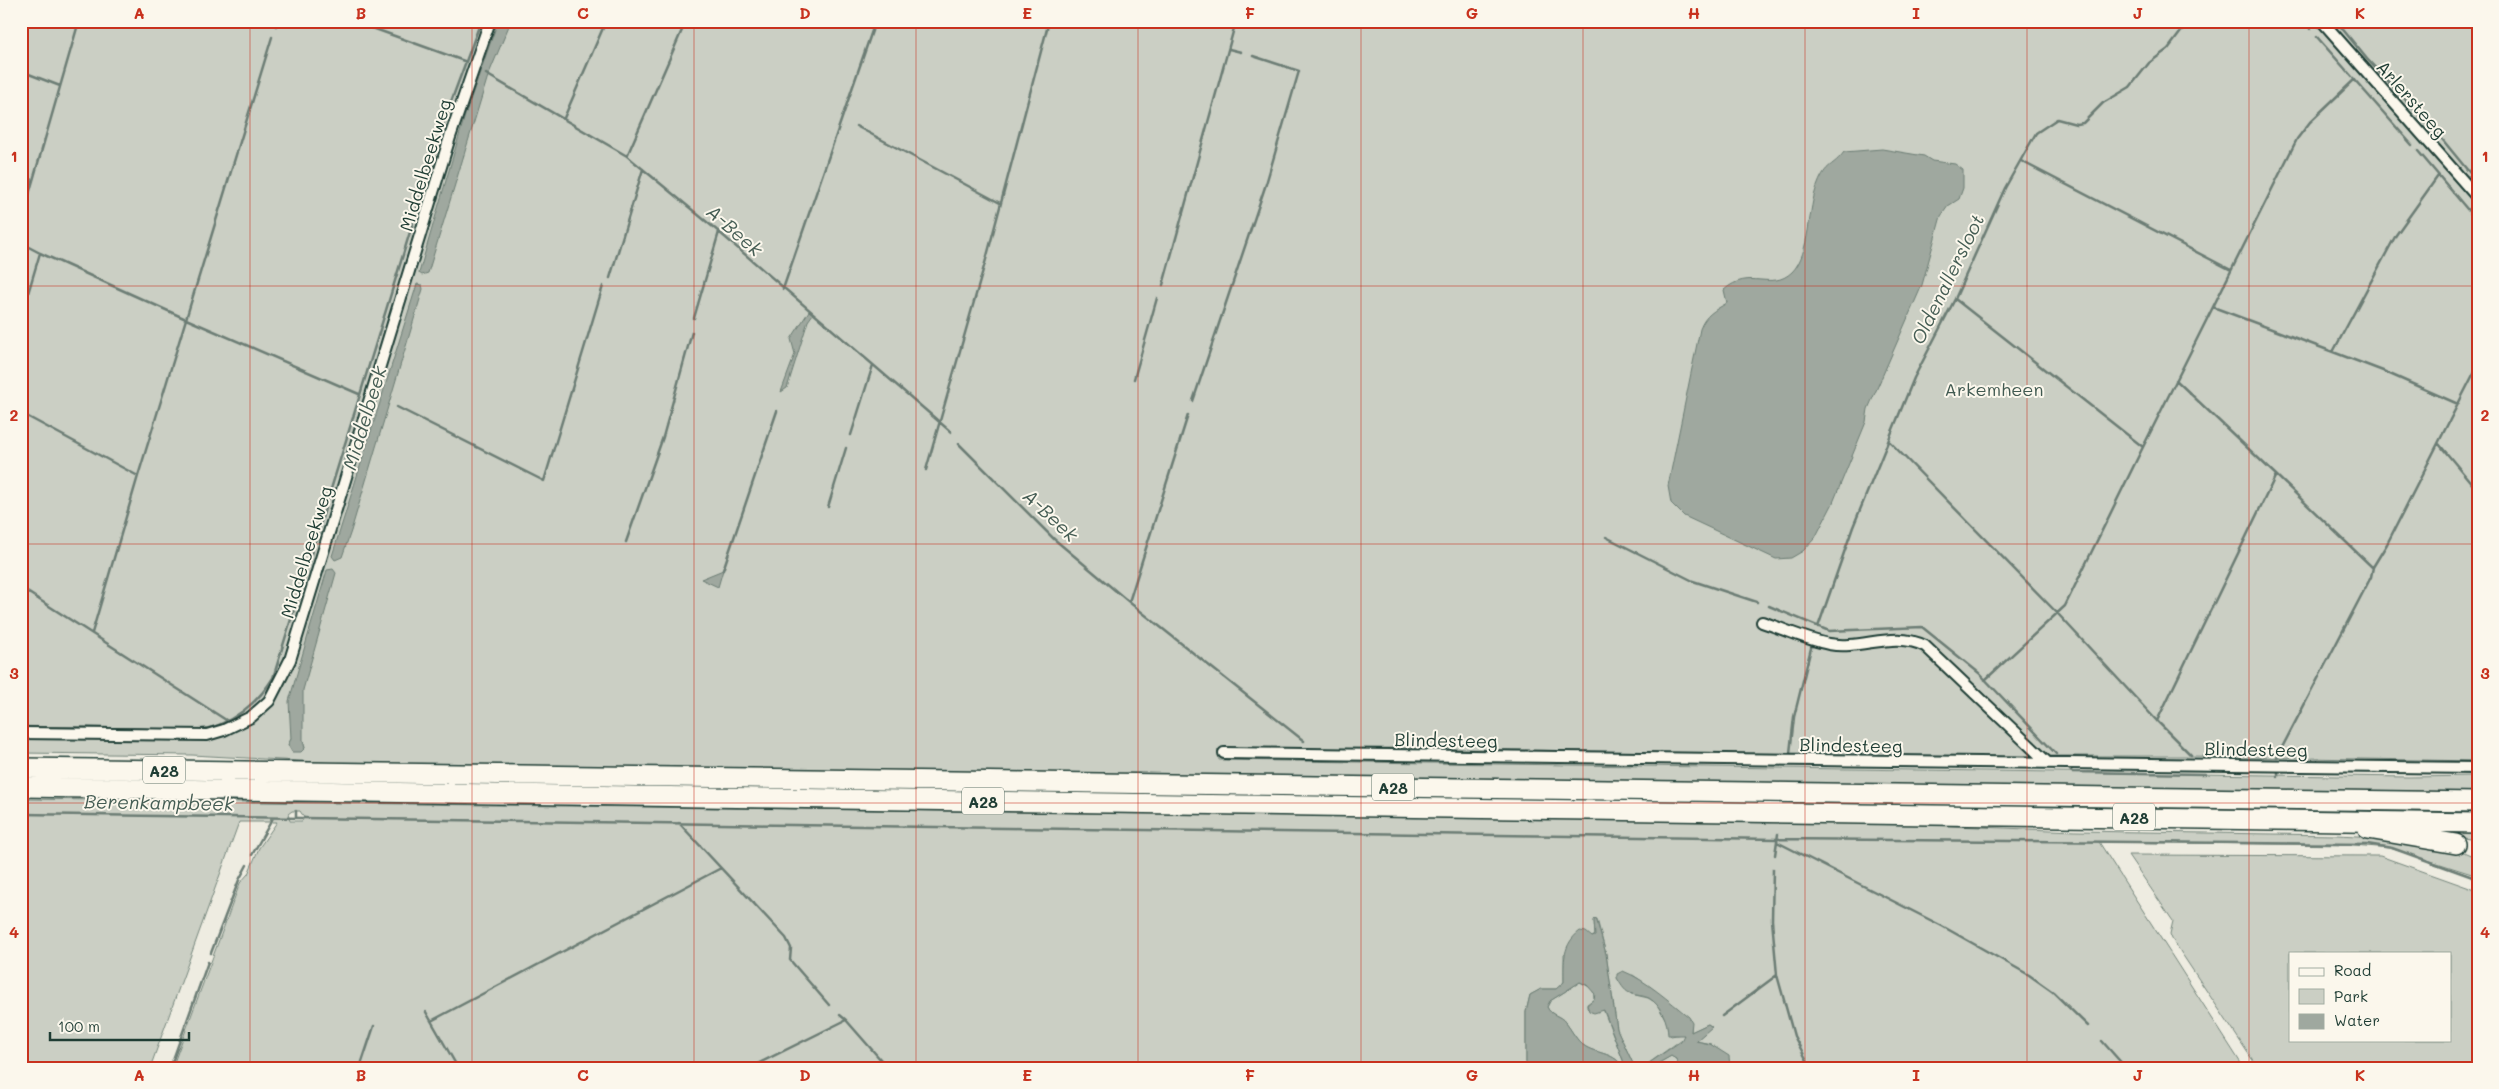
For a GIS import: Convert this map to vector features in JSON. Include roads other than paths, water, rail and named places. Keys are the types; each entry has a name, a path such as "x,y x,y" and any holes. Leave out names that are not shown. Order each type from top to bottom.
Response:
{"highway":[{"name":"A28","path":"21,768 2478,802"},
{"name":"A28","path":"21,787 2478,823"},
{"name":"A28","path":"2325,820 2393,834 2456,844"}],"street":[{"name":"Middelbeekweg","path":"21,734 207,735 241,723 269,700 290,660 450,137 490,21"},
{"name":"Arlersteeg","path":"2322,21 2478,198"},
{"path":"1762,622 1830,644 1858,644 1895,639 1913,640 1925,646 2048,763"},
{"name":"Blindesteeg","path":"1224,753 2478,768"}],"water":[{"path":"498,21 511,21 488,76 428,273 422,275 419,273 466,112"},
{"path":"1882,149 1924,156 1932,161 1955,164 1963,170 1963,188 1959,199 1948,206 1941,216 1922,285 1868,409 1866,422 1832,505 1815,538 1803,551 1791,558 1776,559 1684,516 1671,503 1668,486 1700,329 1708,316 1727,303 1724,290 1734,283 1751,279 1776,280 1784,278 1792,272 1803,254 1812,206 1821,177 1844,152"},
{"path":"417,284 422,285 423,289 351,531 342,557 335,560 332,556"},
{"path":"809,311 813,314 808,321 787,388 781,392 795,354 791,339"},
{"path":"333,569 336,573 303,690 303,741 305,748 301,752 292,752 288,745 291,739 289,701 327,570"},
{"path":"723,570 718,587 701,579"},
{"path":"1596,918 1606,954 1617,1029 1635,1068 1626,1068 1604,1010 1594,1013 1589,1011 1587,1005 1594,999 1595,994 1587,985 1580,982 1550,1001 1547,1007 1568,1025 1583,1045 1616,1059 1623,1068 1526,1068 1526,1012 1530,995 1541,989 1556,989 1564,982 1565,954 1570,942 1580,931 1586,932 1592,937 1595,936 1594,920"},
{"path":"1623,971 1649,985 1689,1017 1692,1022 1691,1032 1708,1024 1712,1027 1696,1041 1710,1044 1729,1056 1730,1068 1679,1068 1676,1059 1671,1056 1650,1068 1642,1068 1681,1041 1684,1035 1668,1035 1665,1019 1657,1005 1649,998 1632,994 1622,987 1617,974"}],"waterway":[{"path":"21,222 79,21"},
{"path":"276,26 277,21"},
{"name":"A-Beek","path":"353,21 464,61"},
{"name":"Middelbeek","path":"21,727 203,729 219,725 243,711 262,693 273,678 445,118 481,21"},
{"path":"564,118 606,21"},
{"path":"627,156 686,21"},
{"path":"926,470 987,256 1049,21"},
{"path":"1163,285 1236,21"},
{"name":"Oldenallersloot","path":"1818,627 1853,527 1914,378 1955,299 2005,188 2036,133 2057,119 2076,124 2083,123 2103,103 2130,87 2149,63 2168,49 2189,21"},
{"path":"2307,21 2311,29"},
{"path":"2336,21 2367,59 2442,139 2478,183"},
{"path":"783,289 873,28"},
{"name":"Middelbeek","path":"272,37 186,319 359,394"},
{"path":"2317,37 2412,145"},
{"path":"1229,49 1241,52"},
{"path":"1193,401 1266,184 1299,71 1253,56"},
{"path":"21,71 60,86"},
{"name":"A-Beek","path":"486,74 627,156 719,232 951,432"},
{"path":"2333,352 2213,307 2297,139 2310,122 2355,79"},
{"path":"856,126 1000,203"},
{"path":"2418,151 2478,222"},
{"path":"2021,161 2231,270"},
{"path":"610,278 643,169"},
{"path":"2277,757 2371,577 2373,567 2387,544 2458,404 2383,371 2333,352 2396,235 2438,176"},
{"path":"694,318 719,232"},
{"path":"21,243 40,253"},
{"path":"21,317 40,253 186,319 138,476"},
{"path":"397,407 544,481 603,286"},
{"path":"1134,379 1157,298"},
{"path":"1955,299 2143,447 2213,307"},
{"path":"626,542 663,437 692,332"},
{"path":"851,435 873,365"},
{"path":"2458,404 2478,365"},
{"path":"2176,380 2276,475"},
{"path":"723,570 777,411"},
{"path":"21,413 138,476 92,633"},
{"path":"1129,602 1188,415"},
{"path":"1890,442 2059,615 2157,721"},
{"name":"A-Beek","path":"959,444 1054,539 1129,602 1304,741"},
{"path":"2439,444 2478,491"},
{"path":"1985,680 2065,606 2143,447"},
{"path":"828,507 846,448"},
{"path":"2191,755 2157,721 2276,475 2372,567"},
{"path":"1606,537 1693,581 1757,602"},
{"path":"21,588 226,720"},
{"path":"1769,606 1829,631 1922,627 1979,673 2056,754"},
{"name":"Oldenallersloot","path":"1790,753 1794,717 1812,644"},
{"path":"2069,769 2072,772 2205,774"},
{"path":"2278,772 2278,777"},
{"name":"Berenkampbeek","path":"296,811 296,818"},
{"path":"21,814 1778,839 2367,844 2392,848 2478,879"},
{"path":"252,855 273,818"},
{"path":"679,823 786,938 791,948 790,960 829,1005"},
{"name":"Oldenallersloot","path":"1775,855 1778,834"},
{"path":"1777,842 1942,926 2029,975 2053,992 2088,1026"},
{"path":"211,953 239,880 247,865"},
{"path":"433,1020 721,868"},
{"name":"Oldenallersloot","path":"1773,869 1772,920 1777,975 1794,1036 1811,1068"},
{"path":"170,1068 208,962"},
{"path":"1722,1016 1777,975"},
{"path":"426,1012 458,1068"},
{"path":"749,1068 846,1020 840,1015"},
{"path":"846,1020 888,1068"},
{"path":"360,1068 374,1026"},
{"path":"2102,1041 2126,1068"}],"park label":[{"name":"Arkemheen","path":"1994,389"}]}
